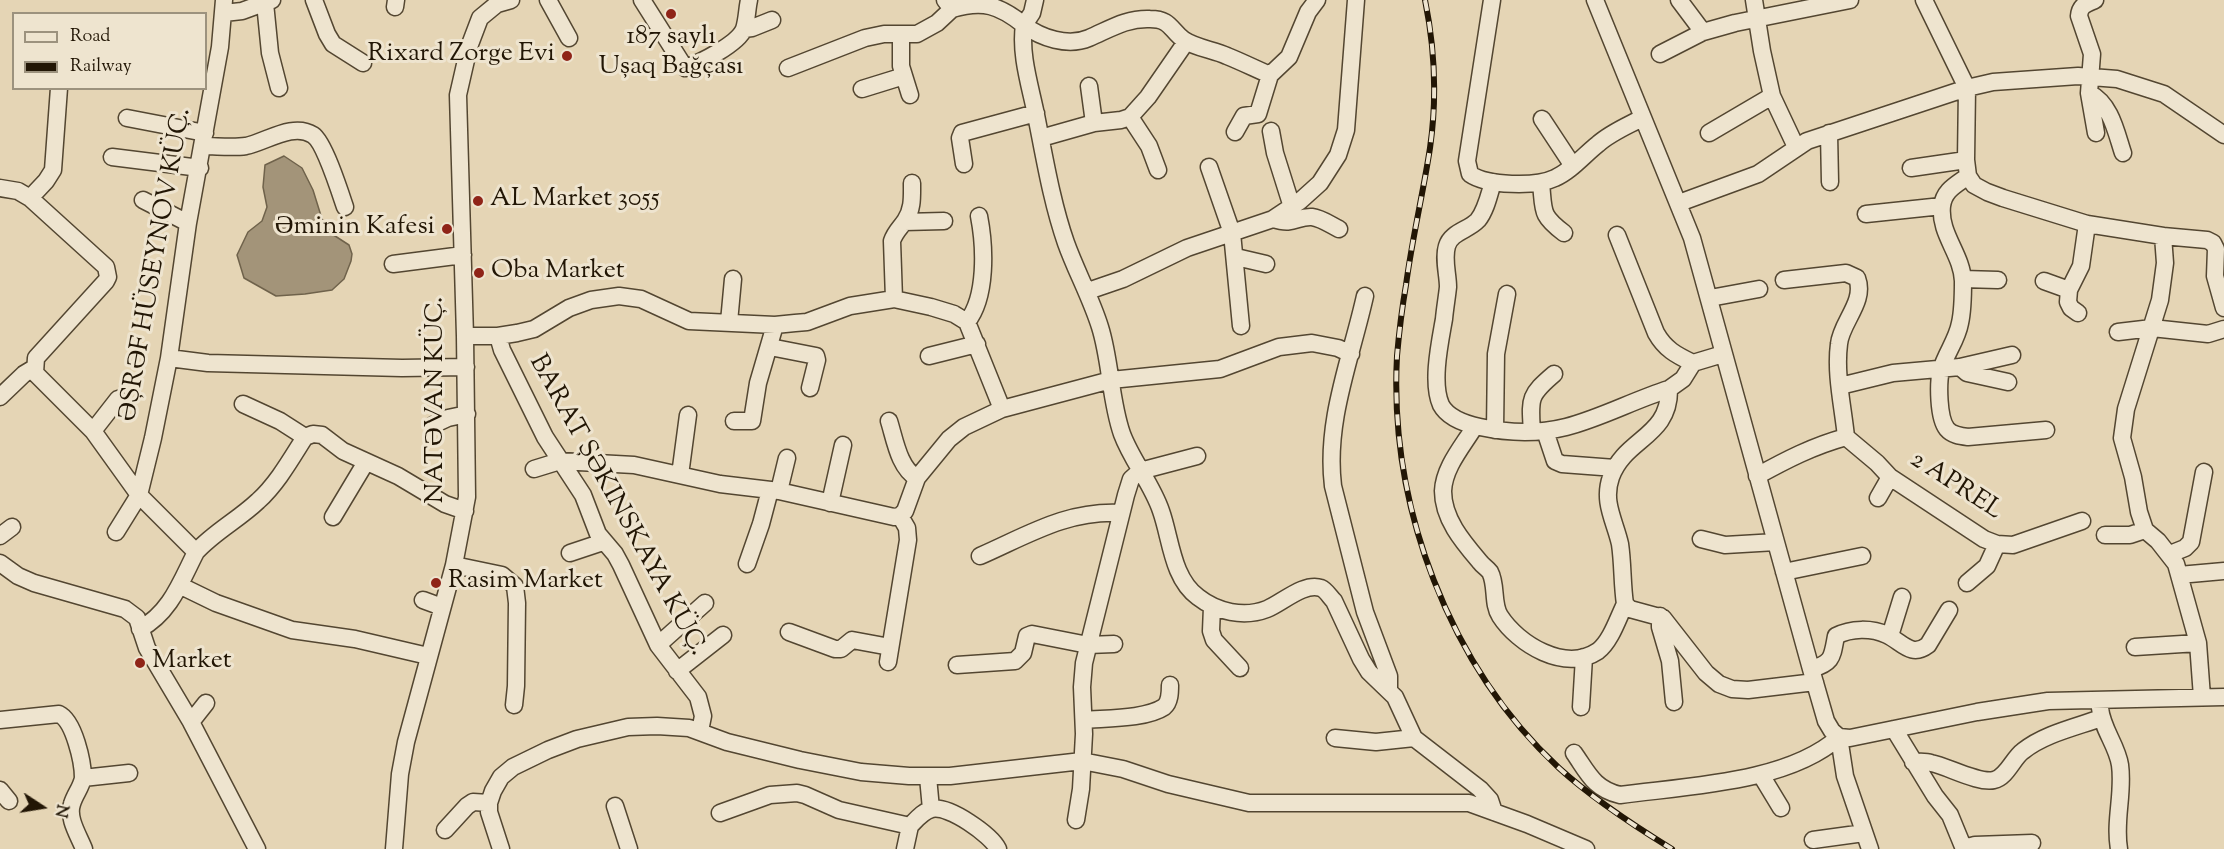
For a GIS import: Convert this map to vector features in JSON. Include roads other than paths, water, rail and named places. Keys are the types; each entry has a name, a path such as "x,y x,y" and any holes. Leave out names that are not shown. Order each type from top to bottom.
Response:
{"street":[{"path":"314,0 333,44 363,63"},
{"path":"548,0 569,38"},
{"path":"642,0 685,68 714,54 737,38 744,28 749,0"},
{"path":"1035,0 1032,13 1024,24 1023,51 1055,203 1066,243 1088,291 1101,329 1122,434 1155,496 1162,513 1170,548 1183,580 1196,596 1212,607 1221,610 1253,612 1267,609 1310,587 1321,588 1334,601 1369,672 1389,690 1400,706 1414,738 1480,789 1490,800 1494,812"},
{"path":"1235,132 1244,116 1258,114 1270,75 1290,57 1308,12 1317,0"},
{"path":"1088,291 1123,279 1187,248 1273,219 1292,207 1320,183 1338,155 1346,130 1356,0"},
{"path":"1492,0 1467,161 1470,174 1478,180 1493,182 1540,183 1554,179 1573,166 1600,141 1642,118"},
{"path":"1596,0 1642,118 1679,203 1710,298 1723,354 1826,721 1839,737 1845,776 1867,841 1813,840"},
{"path":"1679,0 1703,32"},
{"path":"1754,0 1772,96 1796,147"},
{"path":"1660,54 1703,32 1850,0"},
{"path":"1924,0 1967,87 1967,168 1974,185 1986,192 2087,224 2206,240 2213,243 2216,249 2215,276 2224,308"},
{"path":"2095,0 2083,5 2079,10 2079,16 2092,54 2090,85 2096,132"},
{"name":"NATƏVAN KÜÇ.","path":"393,849 400,774 410,722 454,565 465,511 467,414 458,95 469,47 480,18 501,1"},
{"path":"207,29 223,13 242,11 269,2 270,53 279,88"},
{"path":"788,68 865,38 884,33 917,34 937,23 948,4 979,2 1005,10 1037,35 1064,40 1081,40 1125,22 1149,18 1163,21 1171,25 1178,36 1186,42 1270,75"},
{"name":"ƏŞRƏF HÜSEYNOV KÜÇ.","path":"116,532 139,495 147,469 169,358 188,222 200,168 223,13"},
{"path":"744,28 753,28 772,21"},
{"path":"901,35 899,52 910,95"},
{"path":"1041,138 1094,123 1130,117 1148,97 1186,42"},
{"path":"862,89 904,76"},
{"path":"1679,203 1758,174 1796,147 1828,133 1967,87 1993,82 2090,85 2117,79 2164,94 2224,135"},
{"path":"2090,85 2112,120 2123,153"},
{"path":"1089,86 1094,123"},
{"path":"30,198 46,182 53,170 59,90"},
{"path":"1709,133 1772,96"},
{"path":"964,164 960,138 962,133 1036,113"},
{"path":"1130,117 1149,146 1158,170"},
{"path":"127,118 204,140 242,146 261,142 286,132 300,130 314,135 321,145 345,207"},
{"path":"1542,119 1573,166"},
{"path":"1271,131 1275,153 1292,207"},
{"path":"1828,133 1830,182"},
{"path":"112,157 200,168"},
{"path":"1209,167 1232,233 1241,326"},
{"path":"1911,168 1967,168"},
{"path":"1967,168 1948,189 1942,206 1944,230 1957,254 1963,279 1960,323 1941,369 1939,391 1943,422 1947,430 1957,436 1968,437 2046,430"},
{"path":"1493,182 1484,210 1478,220 1450,238 1447,246 1448,288 1438,360 1438,391 1442,405 1454,418 1495,430 1538,431 1566,427 1668,389 1683,379 1693,363"},
{"path":"894,299 892,241 912,203 912,183"},
{"path":"1540,183 1545,214 1549,222 1564,233"},
{"path":"0,188 18,191 30,198 106,267 108,277 36,358 34,368 37,377 93,430 139,495 196,552"},
{"path":"143,201 188,222"},
{"path":"1866,214 1942,206"},
{"path":"967,322 975,309 982,282 983,238 979,216"},
{"path":"1273,219 1294,222 1308,217 1317,218 1339,229"},
{"path":"904,222 944,221"},
{"path":"2078,313 2071,308 2068,302 2069,290 2081,266 2087,224"},
{"path":"1617,235 1662,345 1673,354 1693,363 1723,354"},
{"path":"2163,236 2165,263 2163,279 2152,328 2126,409 2122,438 2145,530 2170,554 2179,575 2198,643 2202,697"},
{"path":"393,264 463,255"},
{"path":"1236,257 1266,264"},
{"path":"1757,476 1796,454 1846,437 1840,386 1839,343 1858,292 1857,278 1846,273 1784,280"},
{"path":"729,322 733,279"},
{"path":"1963,279 1998,280"},
{"path":"2044,281 2069,290"},
{"path":"1710,298 1759,289"},
{"path":"1495,430 1496,354 1507,294"},
{"path":"465,336 498,336 534,328 569,308 591,300 619,296 641,298 689,321 775,325 807,322 850,306 894,299 954,314 967,322 1002,409"},
{"path":"1365,296 1335,416 1330,447 1332,476 1365,612 1389,676 1389,690"},
{"path":"734,421 752,421 758,383 775,325"},
{"path":"2118,332 2152,328 2208,334 2224,329"},
{"name":"BARAT ŞƏKINSKAYA KÜÇ.","path":"498,336 502,350 525,397 560,461 584,495 603,542 615,554 621,565 658,645 698,697 702,706 700,731"},
{"path":"900,516 909,505 917,478 949,439 964,427 1002,409 1111,380 1220,369 1279,347 1312,343 1338,348 1351,354"},
{"path":"929,356 977,345"},
{"path":"770,347 816,356 810,388"},
{"path":"1840,386 1893,373 1960,367 2012,355"},
{"path":"169,358 208,363 402,368 466,367"},
{"path":"1960,367 1966,373 2008,382"},
{"path":"0,398 34,368"},
{"path":"1554,374 1533,394 1531,404 1538,431 1555,461 1562,465 1615,468"},
{"path":"1475,426 1447,472 1443,490 1446,512 1455,530 1489,570 1498,614 1511,630 1527,645 1543,652 1563,657 1584,657 1599,650 1606,642 1625,604 1620,544 1609,511 1608,487 1615,468 1638,442 1660,424 1667,411 1668,389"},
{"path":"93,430 118,399"},
{"path":"243,404 280,421 305,437"},
{"path":"433,425 448,418 467,414"},
{"path":"680,476 688,415"},
{"path":"889,421 902,461 911,475 917,478"},
{"path":"140,629 159,616 181,586 196,552 212,535 260,500 305,437 313,434 322,435 343,451 398,476 445,504 465,511"},
{"name":"2 APREL","path":"1846,437 1890,477 1984,539 1997,544 2013,545 2082,521"},
{"path":"830,503 843,445"},
{"path":"1076,820 1081,789 1084,720 1082,687 1088,645 1131,478 1140,471 1197,456"},
{"path":"747,564 788,458"},
{"path":"534,469 560,461 633,465 720,484 774,490 883,516 900,516"},
{"path":"333,517 366,462"},
{"path":"2170,554 2185,548 2191,542 2204,472"},
{"path":"1878,498 1890,477"},
{"path":"980,556 1054,521 1104,512 1121,513"},
{"path":"789,632 835,649 841,649 852,640 889,655 908,540 907,528 900,516"},
{"path":"2104,535 2130,535 2145,530"},
{"path":"1701,539 1725,545 1776,542"},
{"path":"570,553 603,542"},
{"path":"1967,583 1987,566 1997,544"},
{"path":"1784,572 1862,556"},
{"path":"454,565 502,575 514,586 517,603 514,705"},
{"path":"2,570 34,583 125,609 137,618 147,648 190,722 257,849"},
{"path":"2179,575 2224,571"},
{"path":"181,586 216,603 292,630 355,639 428,657"},
{"path":"1890,636 1902,597"},
{"path":"423,600 442,607"},
{"path":"658,645 705,603"},
{"path":"1625,604 1630,609 1660,616 1671,626 1706,673 1719,684 1732,689 1748,690 1813,675 1833,655 1836,636 1842,633 1876,631 1890,636 1904,648 1924,649 1929,645 1949,610"},
{"path":"1212,607 1211,631 1214,640 1240,668"},
{"path":"1660,616 1660,627 1670,661 1674,702"},
{"path":"957,665 1015,660 1023,653 1027,636 1032,634 1088,645 1114,644"},
{"path":"676,671 723,635"},
{"path":"2134,647 2198,643"},
{"path":"1581,706 1584,657"},
{"path":"1084,720 1138,716 1164,707 1169,700 1170,685"},
{"path":"1574,753 1596,786 1606,792 1620,795 1761,775 1815,755 1839,737 1862,737 2005,707 2048,701 2224,696"},
{"path":"2099,699 2101,718 2117,753 2120,766 2121,786 2117,833 2119,849"},
{"path":"190,722 206,703"},
{"path":"0,720 9,721 21,717 59,714 65,717 81,752 83,778 70,813 84,849"},
{"path":"1913,762 1928,762 1994,781 2003,775 2024,750 2046,738 2101,718"},
{"path":"501,849 489,812 489,803 501,777 513,767 577,739 628,728 680,727 700,731 727,742 861,772 928,777 950,776 1082,761 1123,769 1168,784 1249,803 1469,802 1586,849"},
{"path":"1894,729 1935,796 1950,815 1964,849 1975,846 2032,843"},
{"path":"1335,738 1376,742 1414,738"},
{"path":"83,778 129,773"},
{"path":"1761,775 1780,808"},
{"path":"928,777 931,809"},
{"path":"720,813 770,795 797,793 839,810 910,825"},
{"path":"446,830 473,802 489,803"},
{"path":"615,806 629,849"},
{"path":"905,849 910,825 931,809 942,809 951,812 988,837 998,849"}],"railway":[{"path":"1425,0 1431,37 1434,111 1427,165 1408,268 1397,356 1397,413 1403,469 1416,525 1434,580 1457,632 1486,682 1520,727 1559,768 1599,801 1672,849"}],"place":[{"name":"187 saylı Uşaq Bağçası","path":"671,14"},
{"name":"Rixard Zorge Evi","path":"567,56"},
{"name":"AL Market 3055","path":"478,201"},
{"name":"Əminin Kafesi","path":"447,229"},
{"name":"Oba Market","path":"479,273"},
{"name":"Rasim Market","path":"436,583"},
{"name":"Market","path":"140,663"}]}
